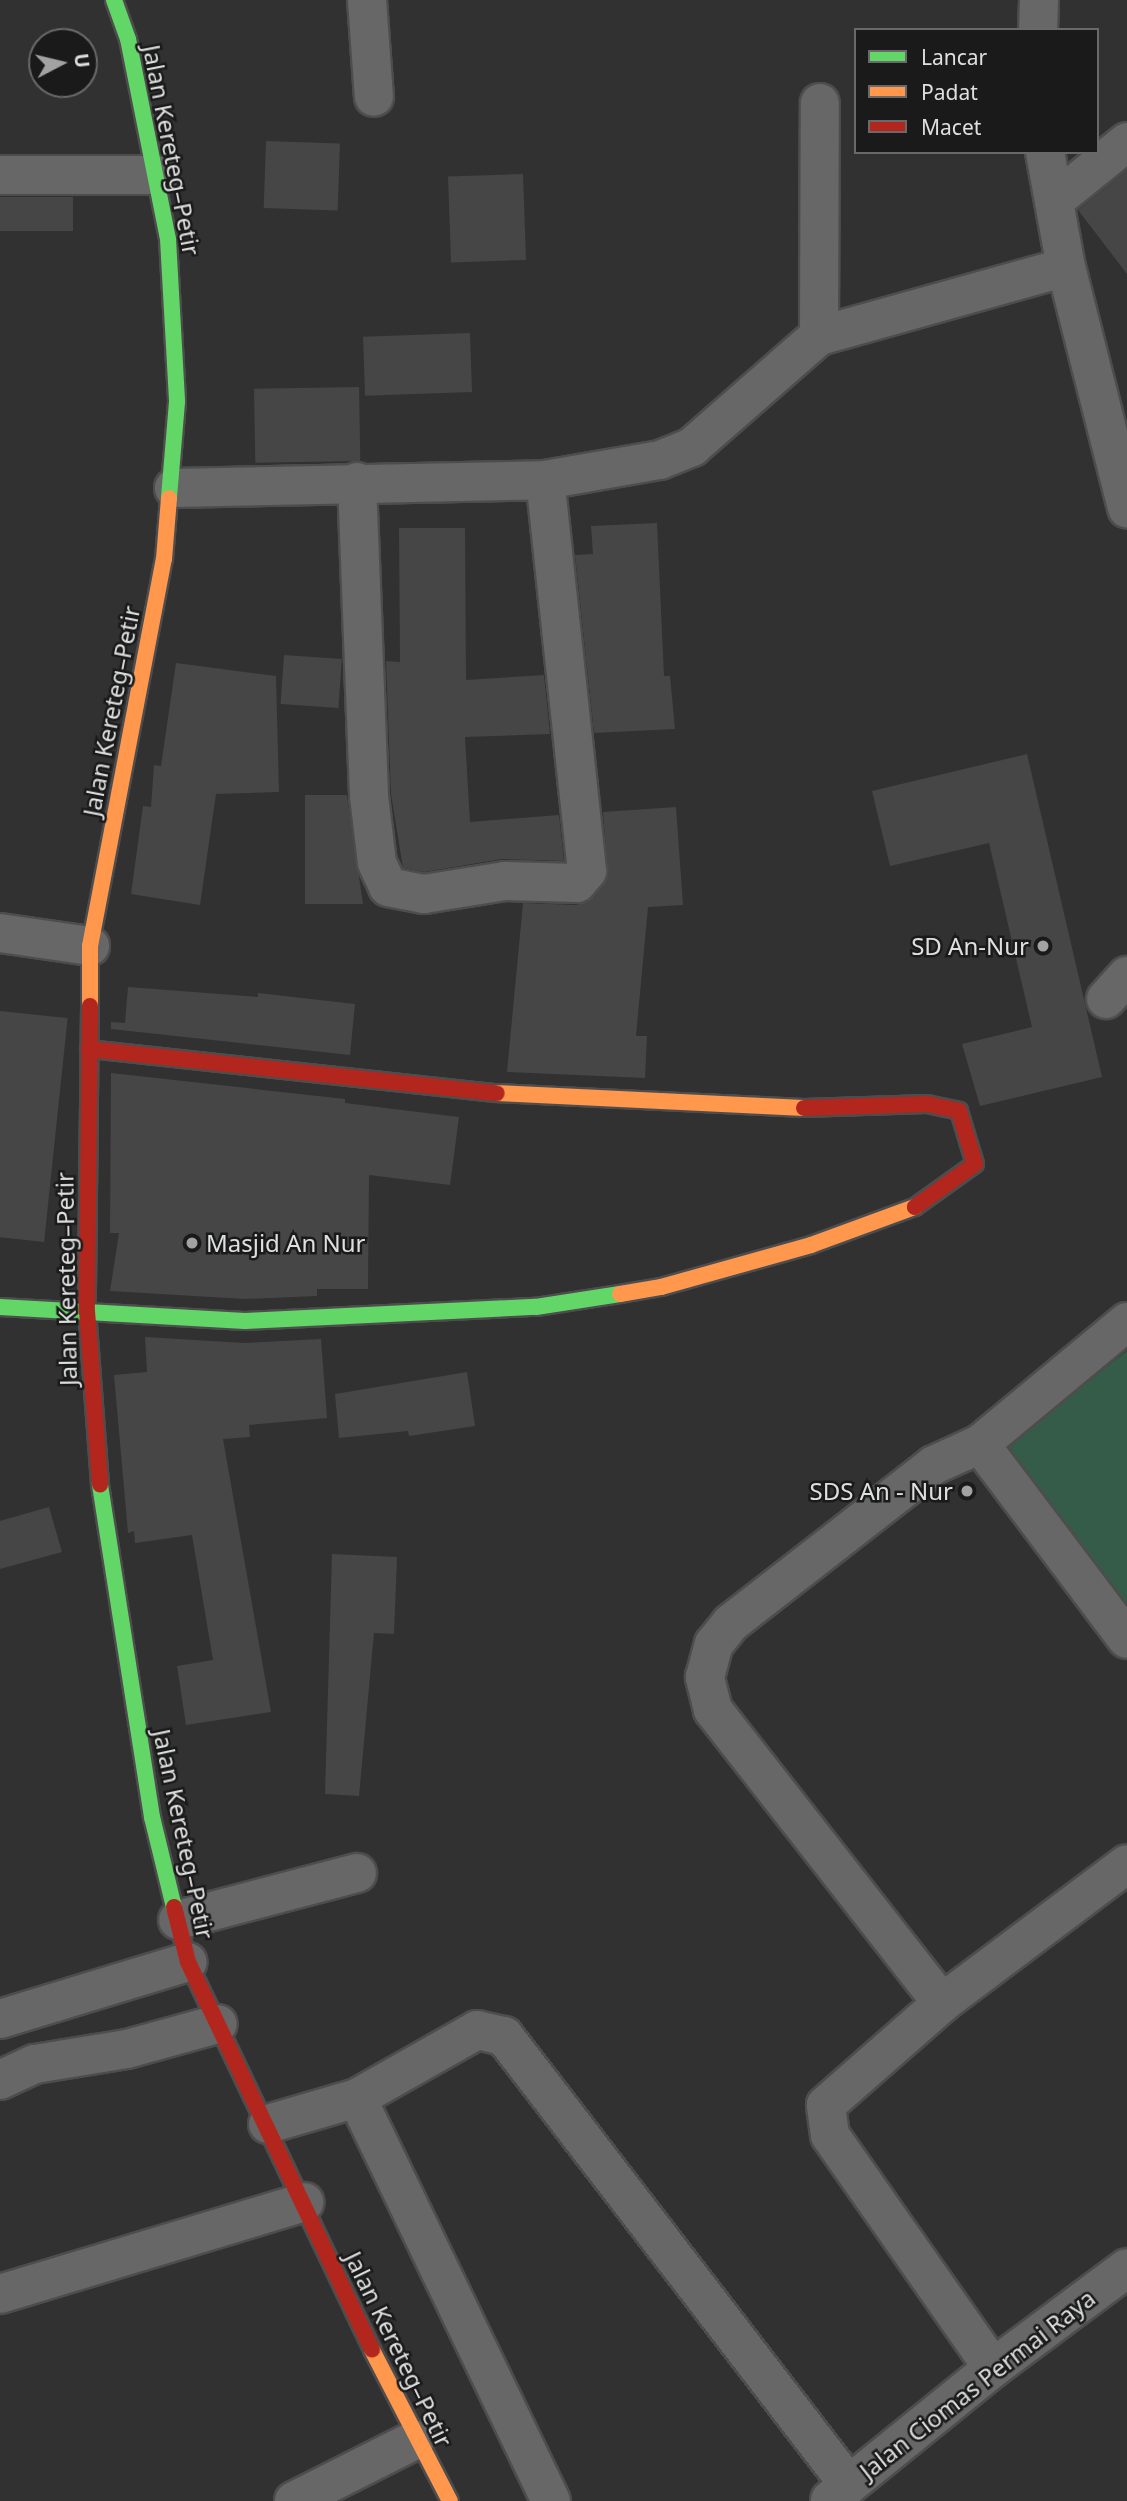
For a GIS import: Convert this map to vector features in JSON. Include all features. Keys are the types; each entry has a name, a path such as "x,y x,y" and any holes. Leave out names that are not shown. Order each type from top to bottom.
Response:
{"street":[{"name":"Jalan Kereteg–Petir","path":"114,0 128,39 157,175 175,291 174,488 164,559 90,946 87,1311 102,1513 152,1817 188,1962 268,2124 415,2440 450,2501"},
{"path":"367,0 374,97"},
{"path":"1038,28 1040,0"},
{"path":"819,335 820,103"},
{"path":"1054,201 1127,142"},
{"path":"1045,154 1066,267 1118,422 1127,508"},
{"path":"0,175 157,175"},
{"path":"174,488 545,480 660,460 692,447 819,335 1066,267"},
{"path":"357,482 369,796 377,863 388,887 424,894 505,881 577,883 587,871 545,480"},
{"path":"0,933 90,946"},
{"path":"0,1307 245,1321 400,1316 536,1307 661,1287 811,1245 915,1207 975,1164 959,1111 927,1104 835,1109 497,1093 89,1049"},
{"path":"942,2003 713,1710 705,1677 714,1644 731,1623 934,1465 980,1444 1127,1322"},
{"path":"980,1444 1127,1639"},
{"path":"993,2368 830,2135 825,2117 826,2105 837,2091 942,2003 1127,1864"},
{"path":"178,1920 357,1873"},
{"path":"0,2019 188,1962"},
{"path":"0,2080 35,2064 127,2049 218,2024"},
{"path":"268,2124 357,2098 459,2037 477,2030 504,2036 839,2493"},
{"path":"357,2098 551,2501"},
{"path":"0,2294 304,2202"},
{"name":"Jalan Ciomas Permai Raya","path":"839,2493 993,2368 1127,2268"},
{"path":"294,2501 415,2440"}],"green space":[{"path":"1127,1351 1127,1605 1006,1445"}],"building":[{"path":"266,141 340,144 338,211 264,208"},
{"path":"1127,170 1127,274 1078,210"},
{"path":"523,174 526,260 451,263 448,177"},
{"path":"0,197 73,197 73,231 0,231"},
{"path":"470,333 472,392 365,396 363,337"},
{"path":"359,387 360,461 255,463 254,389"},
{"path":"657,523 664,676 670,676 675,729 594,733 575,555 593,554 591,526"},
{"path":"399,528 465,528 466,680 544,675 550,734 465,737 470,822 559,815 564,861 502,859 424,872 403,868 391,794 386,661 400,662"},
{"path":"284,655 342,659 338,708 281,704"},
{"path":"176,663 276,676 279,792 216,794 200,905 131,894 143,806 151,807 154,765 161,766"},
{"name":"SD An-Nur","path":"1027,754 1102,1077 980,1106 962,1044 1032,1027 989,843 890,866 872,791"},
{"path":"305,795 347,795 363,904 305,904"},
{"path":"676,807 683,905 648,907 636,1036 647,1036 645,1078 507,1072 523,903 576,905 594,897 608,877 603,812"},
{"path":"128,987 258,997 258,993 355,1004 350,1055 111,1029 111,1022 125,1023"},
{"path":"0,1011 68,1018 44,1242 0,1237"},
{"path":"111,1073 345,1099 345,1103 459,1117 450,1185 369,1175 368,1289 317,1289 317,1296 245,1299 110,1291 119,1233 110,1233"},
{"path":"145,1337 244,1343 321,1339 327,1418 249,1425 250,1437 223,1439 271,1712 186,1725 177,1666 213,1660 192,1535 135,1543 134,1531 128,1533 114,1375 147,1372"},
{"path":"467,1372 475,1426 409,1436 408,1431 339,1438 335,1394"},
{"path":"49,1507 62,1552 0,1569 0,1521"},
{"path":"332,1554 397,1557 394,1634 374,1633 359,1796 325,1794"}],"traffic: fast":[{"path":"114,0 128,39 168,239 177,402 169,498"},
{"path":"0,1307 245,1321 536,1307 620,1294"},
{"path":"100,1485 152,1817 174,1907"}],"traffic: slow":[{"path":"90,1006 90,946 164,559 169,498"},
{"path":"497,1093 804,1108"},
{"path":"620,1294 661,1287 811,1245 915,1207"},
{"path":"372,2350 450,2501"}],"traffic: jam":[{"path":"90,1006 87,1311 100,1485"},
{"path":"89,1049 497,1093"},
{"path":"804,1108 927,1104 959,1111 975,1164 915,1207"},
{"path":"174,1907 188,1962 372,2350"}],"place":[{"name":"SD An-Nur","path":"1043,946"},
{"name":"Masjid An Nur","path":"192,1243"},
{"name":"SDS An - Nur","path":"967,1491"}]}
